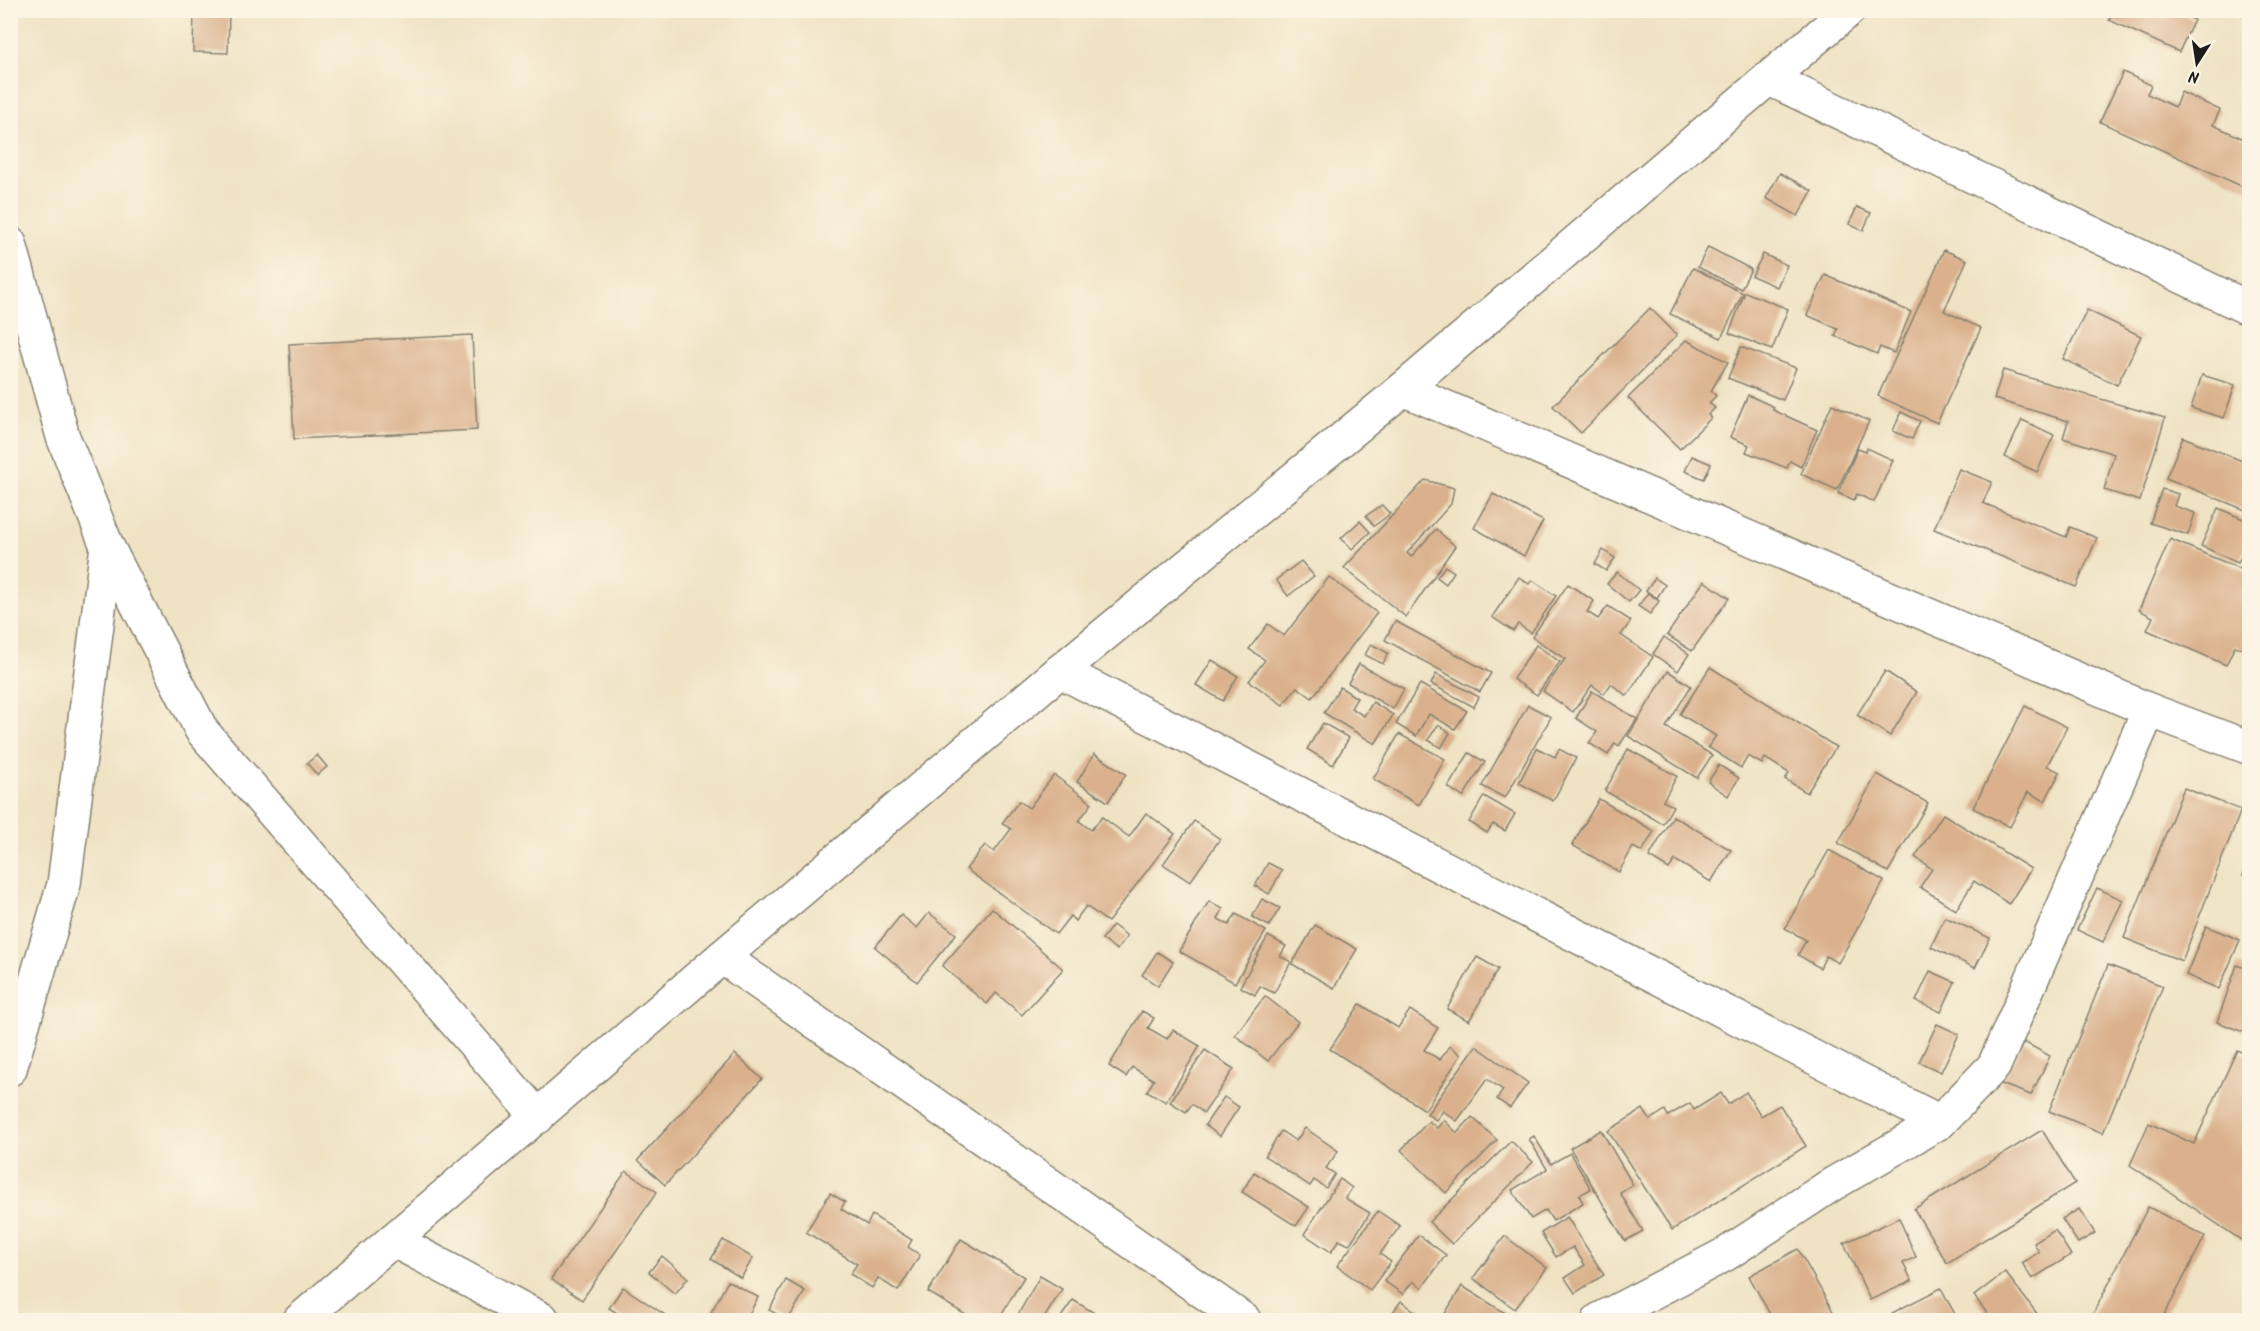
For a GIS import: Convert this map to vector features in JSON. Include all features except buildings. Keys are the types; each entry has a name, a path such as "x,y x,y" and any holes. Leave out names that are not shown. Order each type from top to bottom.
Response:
{"street":[{"path":"300,1320 722,957 1060,671 1403,389 1849,10"},
{"path":"1770,79 2250,309"},
{"path":"10,244 63,437 107,546 202,731 538,1117"},
{"path":"1403,389 2150,710 2250,748"},
{"path":"10,1069 64,884 107,546"},
{"path":"1060,671 1940,1122"},
{"path":"1599,1320 1726,1254 1831,1185 1940,1122 1994,1066 2150,710"},
{"path":"722,957 1244,1320"},
{"path":"393,1240 543,1320"}]}
